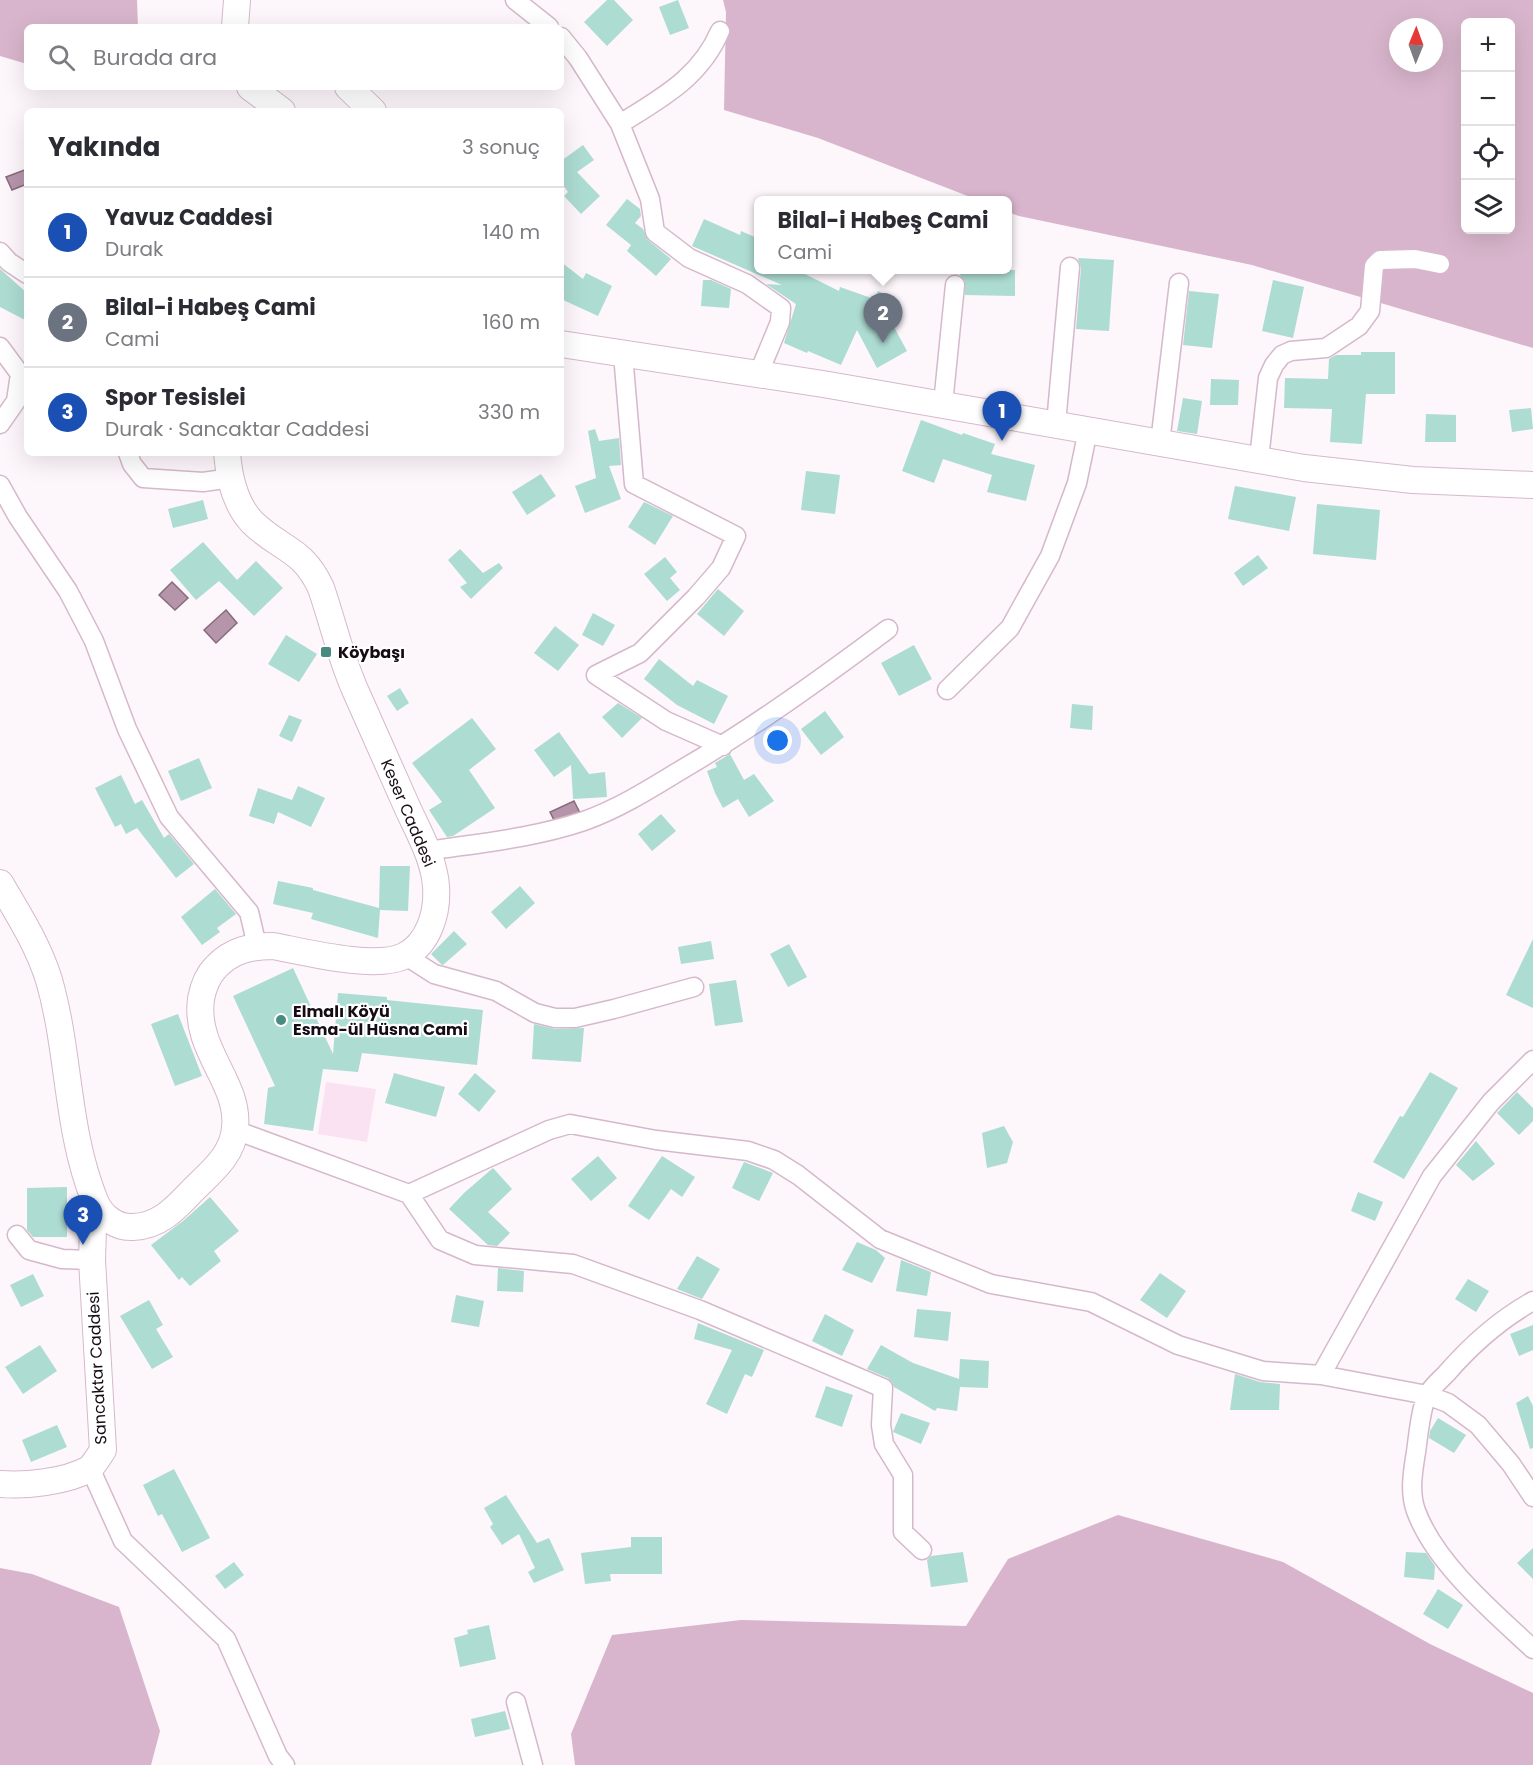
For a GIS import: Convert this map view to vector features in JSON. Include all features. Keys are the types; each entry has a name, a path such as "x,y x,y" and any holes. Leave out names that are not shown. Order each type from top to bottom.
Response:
{"street":[{"path":"237,0 237,24"},
{"path":"515,0 545,24"},
{"path":"620,124 668,94 689,76 712,50 720,31"},
{"path":"564,41 578,58 620,124 650,199 655,232 689,258 747,284 781,308 780,322 758,375"},
{"path":"254,90 278,108"},
{"path":"351,90 370,108"},
{"path":"0,252 9,262 24,272"},
{"path":"1259,459 1268,378 1274,364 1282,355 1292,351 1326,348 1359,326 1370,311 1374,266 1380,260 1415,259 1440,264"},
{"path":"1056,424 1070,267"},
{"path":"1160,443 1179,283"},
{"path":"943,404 955,285"},
{"path":"564,344 943,404 1337,473 1413,480 1533,485"},
{"path":"0,347 20,374 16,401 0,424"},
{"path":"623,354 634,484 736,536 721,568 640,653 596,675 666,721 723,746"},
{"path":"947,690 1010,628 1050,556 1077,483 1088,430"},
{"path":"129,456 142,478 203,482 231,478"},
{"name":"Keser Caddesi","path":"227,456 237,500 251,521 264,533 295,552 314,572 355,691 428,851 436,884 435,911 425,938 406,956"},
{"path":"0,484 18,517 68,591 94,641 127,729 169,817 249,912 257,946"},
{"path":"428,851 547,832 586,820 648,790 723,746 794,698 888,629"},
{"path":"0,883 33,938 49,981 78,1152 98,1209 117,1224 130,1227 155,1222 167,1215 222,1162 228,1151 235,1130 236,1115 233,1100 207,1048 200,1005 202,991 213,970 235,953 257,946 273,946 367,961 406,956 434,974 496,992 535,1013 555,1018 575,1018 614,1010 694,987"},
{"path":"1321,1375 1432,1176 1491,1102 1533,1060"},
{"path":"409,1194 549,1130 570,1124 656,1140 748,1150 774,1160 798,1175 880,1239 991,1284 1091,1302 1178,1345 1263,1371 1321,1375 1427,1395 1448,1403 1478,1425 1511,1464 1533,1497"},
{"path":"235,1130 409,1194 440,1240 475,1255 573,1264 700,1310 883,1388 881,1425 884,1444 903,1475 903,1532 922,1550"},
{"name":"Sancaktar Caddesi","path":"0,1484 17,1485 60,1479 90,1468 102,1450 92,1260 93,1228 98,1209"},
{"path":"17,1235 29,1250 62,1259 92,1260"},
{"path":"1533,1301 1494,1326 1475,1342 1427,1395 1412,1476 1415,1509 1443,1559 1493,1612 1533,1649"},
{"path":"90,1468 123,1541 226,1639 278,1756 285,1765"},
{"path":"516,1702 533,1765"}],"shaded area":[{"path":"0,0 137,0 138,24 24,24 24,63 0,56"},
{"path":"723,0 1533,0 1533,348 1252,265 1019,216 1012,213 1012,196 968,196 818,138 724,110 726,12"},
{"path":"24,170 24,185 12,190 6,177"},
{"path":"172,582 188,598 175,610 159,595"},
{"path":"226,610 237,623 216,643 204,630"},
{"path":"574,801 580,813 556,824 550,812"},
{"path":"326,1082 376,1089 367,1142 318,1134"},
{"path":"1118,1515 1283,1562 1430,1644 1533,1693 1533,1765 575,1765 571,1734 612,1635 741,1620 966,1626 1008,1559"},
{"path":"0,1568 32,1574 119,1607 160,1731 151,1765 0,1765"}],"building":[{"path":"607,0 614,0 633,20 607,46 584,22"},
{"path":"678,0 689,28 670,35 659,7"},
{"path":"583,145 594,160 577,172 600,196 581,214 564,196 568,192 564,186 564,159"},
{"path":"627,199 640,209 641,216 635,223 643,229 648,240 671,259 656,276 627,251 631,245 606,225"},
{"path":"704,219 740,235 741,231 754,237 754,273 692,246"},
{"path":"1078,258 1114,260 1109,331 1076,329 1081,268"},
{"path":"564,264 583,279 586,273 612,286 598,316 564,300"},
{"path":"0,269 24,290 24,319 0,307"},
{"path":"1012,270 1015,270 1015,296 965,295 965,281 960,275 1012,274"},
{"path":"757,274 805,274 839,291 840,287 874,299 878,291 900,301 887,314 907,351 877,368 857,330 841,365 784,343 796,304 766,284 782,285"},
{"path":"703,280 711,280 731,289 729,308 701,306"},
{"path":"1273,280 1304,287 1293,338 1262,331"},
{"path":"1189,291 1219,294 1212,348 1183,345"},
{"path":"1361,352 1395,352 1395,394 1366,394 1362,444 1330,442 1332,409 1284,408 1285,378 1328,379 1329,359 1336,355 1361,355"},
{"path":"1211,379 1239,380 1238,405 1210,405"},
{"path":"1183,398 1202,401 1197,434 1177,431"},
{"path":"1531,408 1533,429 1512,432 1509,410"},
{"path":"1426,414 1456,415 1456,442 1425,442"},
{"path":"921,420 995,444 991,454 1035,465 1026,501 987,492 992,475 943,459 934,483 902,471"},
{"path":"595,429 599,441 619,438 621,465 609,466 621,499 585,513 575,486 596,478 588,431"},
{"path":"806,471 840,475 835,514 801,510"},
{"path":"541,474 556,496 527,515 512,492"},
{"path":"1235,486 1296,497 1289,531 1228,519"},
{"path":"203,500 208,519 173,528 168,509"},
{"path":"644,502 673,516 655,545 628,527"},
{"path":"1317,504 1380,510 1376,560 1313,554"},
{"path":"203,542 237,580 256,561 283,588 254,616 219,581 196,600 170,570"},
{"path":"460,549 483,573 499,563 503,568 471,599 460,587 467,583 448,560"},
{"path":"1258,555 1268,568 1243,586 1234,573"},
{"path":"665,557 677,572 670,578 680,590 667,601 644,574"},
{"path":"718,589 744,611 724,636 697,614"},
{"path":"593,613 615,625 603,646 582,635"},
{"path":"555,626 579,645 558,671 534,653"},
{"path":"286,635 317,654 299,682 268,664"},
{"path":"914,645 932,679 899,696 881,663"},
{"path":"659,659 693,686 697,680 728,696 714,724 677,705 644,679"},
{"path":"400,688 409,703 397,711 387,696"},
{"path":"618,703 642,718 622,738 602,717"},
{"path":"1072,704 1093,706 1092,730 1070,728"},
{"path":"825,711 844,737 821,755 801,729"},
{"path":"289,715 302,720 292,742 279,736"},
{"path":"472,718 496,749 469,770 495,808 453,836 447,837 429,810 442,802 412,763"},
{"path":"559,732 589,774 605,772 607,797 573,799 571,765 554,777 534,750"},
{"path":"730,754 744,780 754,774 774,801 749,817 738,799 723,808 707,771 717,767 715,763"},
{"path":"199,758 212,788 181,801 168,771"},
{"path":"121,775 135,804 142,800 164,838 169,834 194,864 176,878 137,828 126,834 121,824 115,827 95,788"},
{"path":"298,786 325,798 311,827 278,812 274,824 249,816 258,788 292,800"},
{"path":"661,814 676,831 652,851 638,834"},
{"path":"380,866 410,866 408,911 380,910 378,938 311,919 313,913 273,904 278,881 313,888 313,890 379,908"},
{"path":"520,886 535,903 506,929 491,912"},
{"path":"215,889 236,914 217,928 220,932 202,945 181,917"},
{"path":"454,931 467,944 443,965 431,954"},
{"path":"1533,939 1533,1008 1506,995"},
{"path":"711,941 714,959 681,964 678,947"},
{"path":"789,944 807,977 788,987 770,954"},
{"path":"293,968 333,1054 338,993 483,1010 477,1065 362,1053 358,1072 323,1069 313,1131 264,1124 268,1088 275,1086 233,996"},
{"path":"736,980 743,1022 715,1026 709,984"},
{"path":"178,1014 202,1076 175,1086 151,1024"},
{"path":"534,1024 555,1029 584,1028 581,1062 532,1059"},
{"path":"1430,1072 1458,1088 1404,1179 1373,1162 1400,1116 1403,1117"},
{"path":"394,1073 445,1087 436,1117 385,1103"},
{"path":"475,1073 496,1091 479,1112 458,1094"},
{"path":"1517,1092 1533,1108 1533,1121 1519,1135 1497,1113"},
{"path":"1004,1126 1013,1142 1007,1163 987,1168 982,1133"},
{"path":"1476,1141 1495,1164 1473,1181 1456,1165"},
{"path":"598,1156 617,1178 591,1201 571,1179"},
{"path":"662,1156 695,1177 682,1197 671,1189 649,1220 628,1206"},
{"path":"744,1162 773,1173 759,1201 732,1188"},
{"path":"493,1168 512,1189 488,1212 510,1233 497,1246 488,1245 449,1209"},
{"path":"67,1187 67,1237 33,1237 27,1230 27,1188"},
{"path":"1358,1192 1383,1202 1375,1221 1351,1211"},
{"path":"210,1197 239,1231 214,1251 221,1261 190,1286 182,1277 179,1280 151,1245"},
{"path":"857,1242 876,1250 885,1258 872,1283 842,1270"},
{"path":"697,1256 720,1269 702,1299 677,1289"},
{"path":"901,1260 931,1272 927,1296 896,1291"},
{"path":"498,1268 524,1271 523,1292 497,1291"},
{"path":"1160,1273 1186,1291 1167,1318 1140,1300"},
{"path":"33,1274 44,1296 21,1307 10,1285"},
{"path":"1468,1279 1489,1291 1476,1312 1455,1299"},
{"path":"456,1295 484,1301 479,1327 451,1322"},
{"path":"149,1300 163,1325 156,1329 173,1357 152,1369 120,1316"},
{"path":"917,1309 951,1312 948,1341 914,1337"},
{"path":"825,1314 854,1330 842,1356 812,1341"},
{"path":"698,1323 764,1350 752,1377 745,1374 727,1414 706,1404 732,1350 694,1339"},
{"path":"1533,1325 1533,1350 1519,1356 1510,1334"},
{"path":"40,1345 57,1371 23,1394 5,1367"},
{"path":"881,1345 913,1363 959,1379 960,1359 989,1361 988,1388 960,1387 957,1411 937,1408 935,1411 894,1387 888,1378 867,1369"},
{"path":"1235,1374 1260,1382 1280,1384 1279,1410 1230,1410"},
{"path":"826,1386 853,1395 842,1427 815,1417"},
{"path":"1528,1396 1533,1406 1533,1448 1530,1449 1516,1403"},
{"path":"901,1413 930,1423 921,1444 893,1432"},
{"path":"1438,1418 1466,1435 1454,1453 1429,1438 1430,1431"},
{"path":"57,1425 67,1447 31,1462 22,1440"},
{"path":"174,1469 210,1538 182,1552 162,1514 158,1516 143,1485"},
{"path":"506,1495 537,1543 549,1538 564,1570 534,1583 528,1572 535,1568 519,1534 502,1545 490,1527 493,1524 484,1508"},
{"path":"631,1537 662,1537 662,1574 610,1574 611,1581 585,1584 581,1553 631,1547"},
{"path":"1533,1548 1533,1579 1517,1563"},
{"path":"963,1552 968,1582 931,1587 927,1560 931,1556"},
{"path":"1406,1552 1426,1553 1435,1566 1434,1580 1404,1577"},
{"path":"234,1562 244,1575 225,1589 215,1576"},
{"path":"1438,1589 1463,1605 1448,1629 1423,1614"},
{"path":"489,1625 496,1659 460,1667 454,1638 468,1634 467,1630"},
{"path":"505,1711 510,1729 475,1737 471,1719"}],"place":[{"name":"Bilal-i Habeş Cami","path":"883,343"},
{"name":"Yavuz Caddesi","path":"1002,441"},
{"name":"Köybaşı","path":"326,652"},
{"name":"Elmalı Köyü Esma-ül Hüsna Cami","path":"281,1020"},
{"name":"Spor Tesislei","path":"83,1245"}]}
